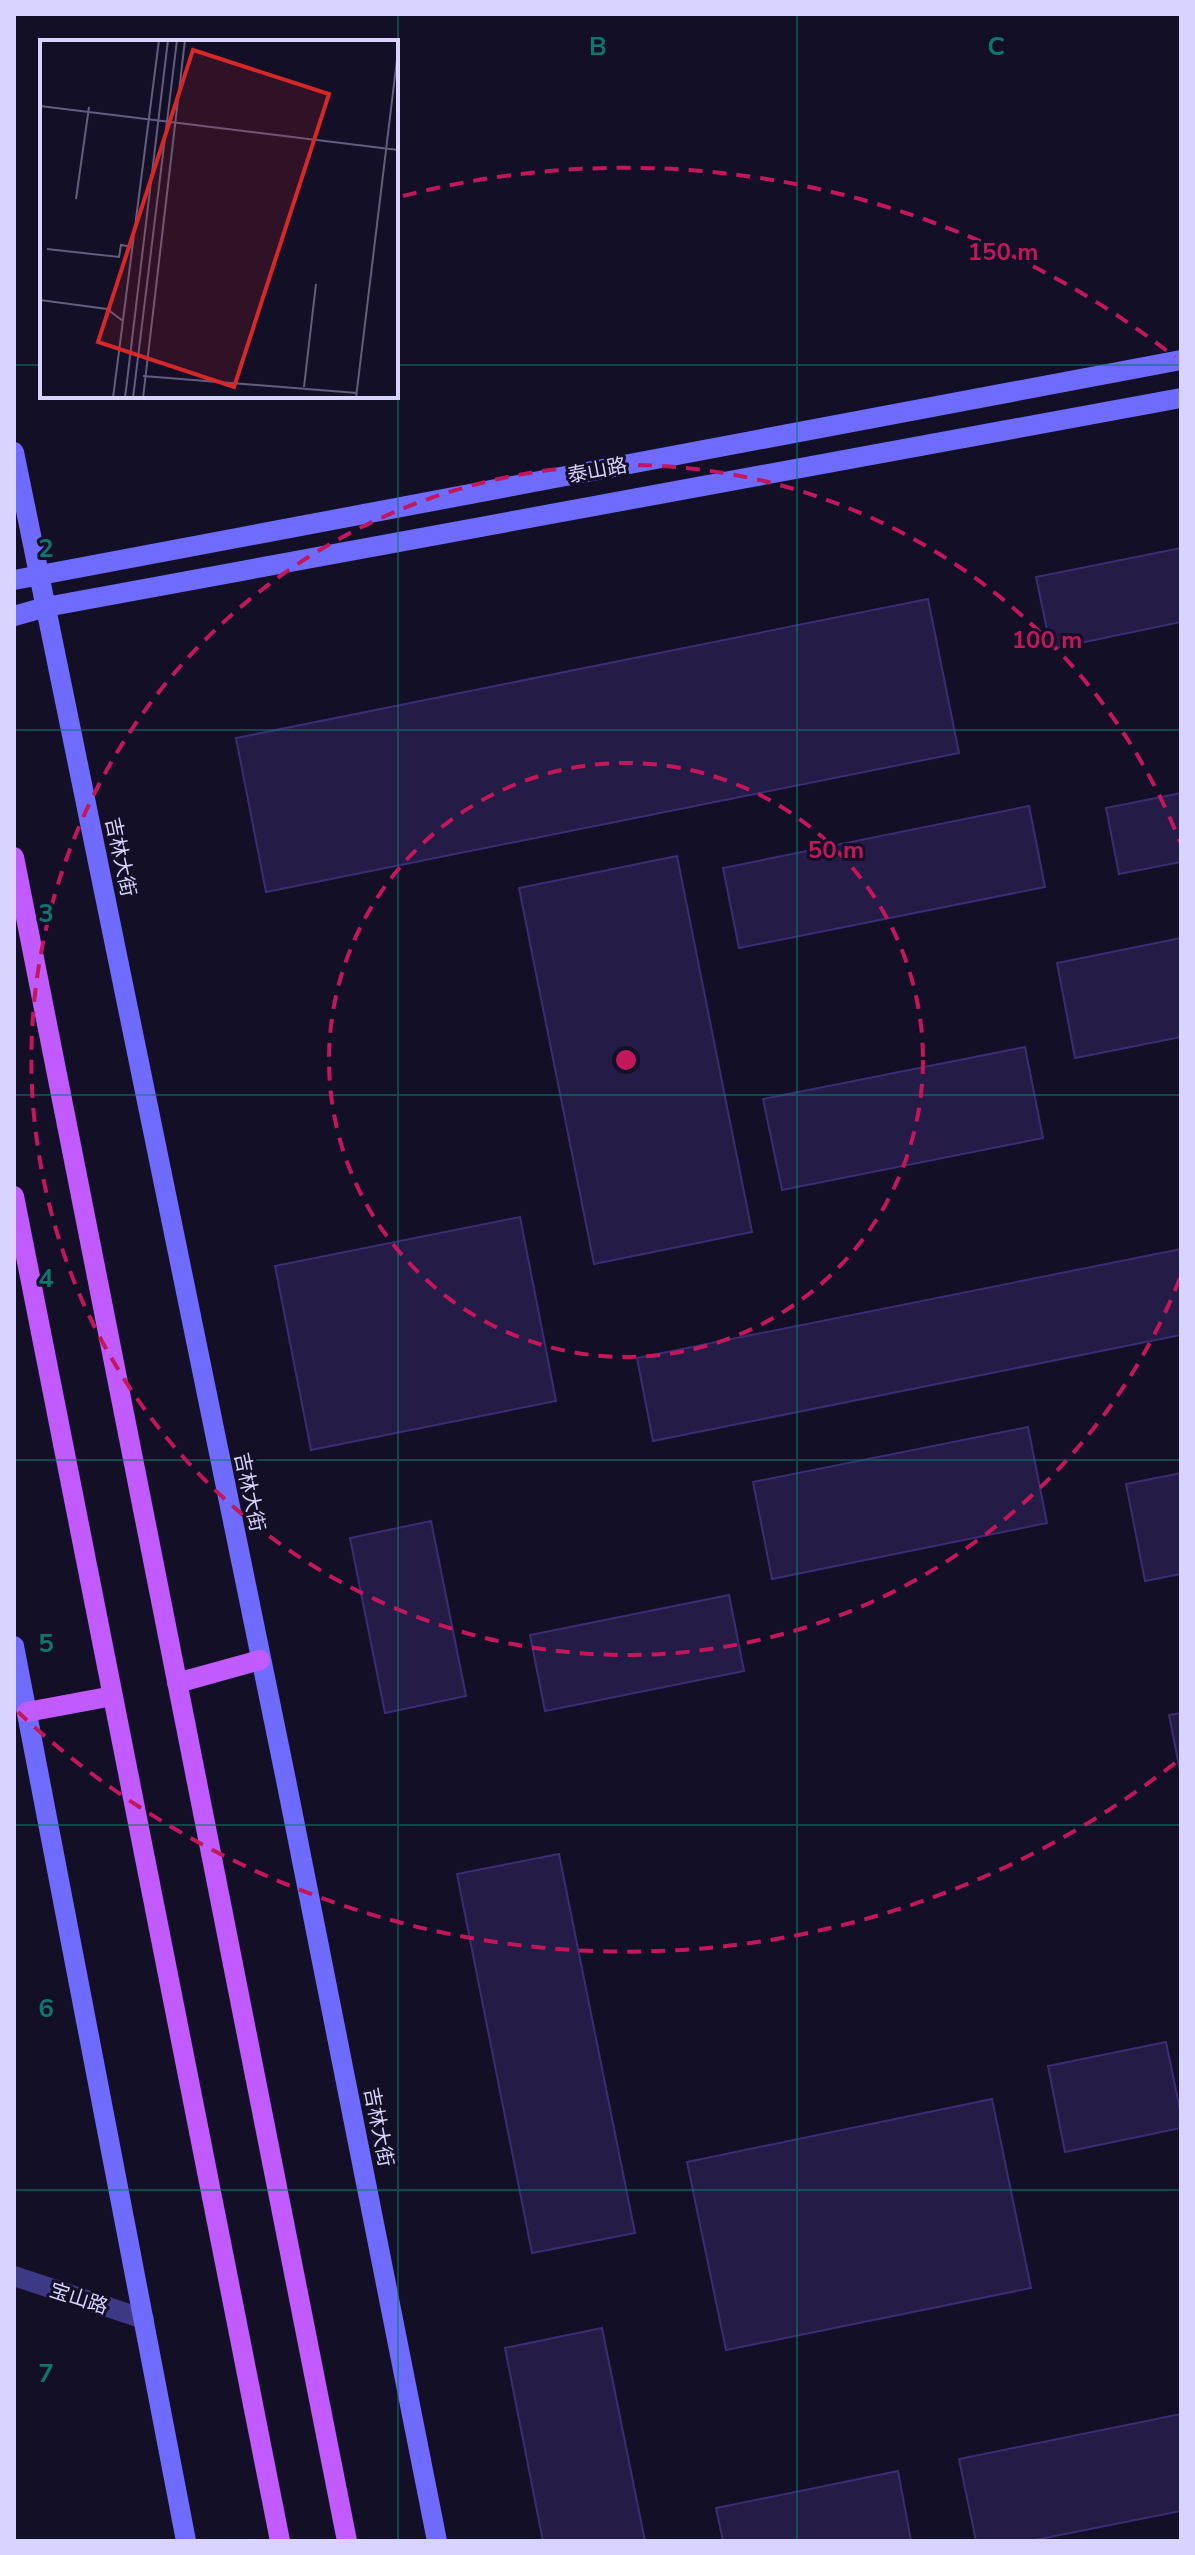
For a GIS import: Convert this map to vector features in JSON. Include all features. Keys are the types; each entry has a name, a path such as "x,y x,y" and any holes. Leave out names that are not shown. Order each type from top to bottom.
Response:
{"main road":[{"path":"14,857 347,2541"},
{"path":"14,1196 280,2541"},
{"path":"177,1683 260,1660"},
{"path":"20,1713 113,1696"}],"street":[{"name":"泰山路","path":"14,580 1181,360"},
{"name":"泰山路","path":"14,616 46,607 1181,398"},
{"name":"吉林大街","path":"14,452 437,2541"},
{"path":"14,1646 20,1713 144,2319 186,2541"},
{"name":"宝山路","path":"14,2276 144,2319"}],"building":[{"path":"1181,548 1181,622 1051,649 1036,577"},
{"path":"928,599 959,753 266,892 236,738"},
{"path":"1181,793 1181,862 1119,874 1106,808"},
{"path":"1029,806 1045,887 739,948 723,868"},
{"path":"677,856 752,1232 594,1264 519,888"},
{"path":"1181,938 1181,1037 1075,1058 1057,963"},
{"path":"1025,1047 1043,1138 782,1190 763,1099"},
{"path":"520,1217 556,1401 311,1450 275,1266"},
{"path":"1181,1249 1181,1335 653,1441 637,1358"},
{"path":"1028,1427 1047,1523 772,1579 753,1482"},
{"path":"1181,1473 1181,1574 1145,1581 1126,1484"},
{"path":"431,1521 466,1696 385,1713 350,1538"},
{"path":"729,1595 744,1671 545,1711 530,1635"},
{"path":"1181,1713 1181,1776 1169,1715"},
{"path":"559,1854 635,2233 532,2253 457,1874"},
{"path":"1166,2042 1181,2114 1181,2128 1065,2152 1048,2066"},
{"path":"992,2099 1031,2288 726,2350 687,2162"},
{"path":"602,2328 645,2541 543,2541 505,2348"},
{"path":"1181,2414 1181,2511 1030,2541 976,2541 959,2459"},
{"path":"898,2471 911,2541 723,2541 716,2508"}]}
